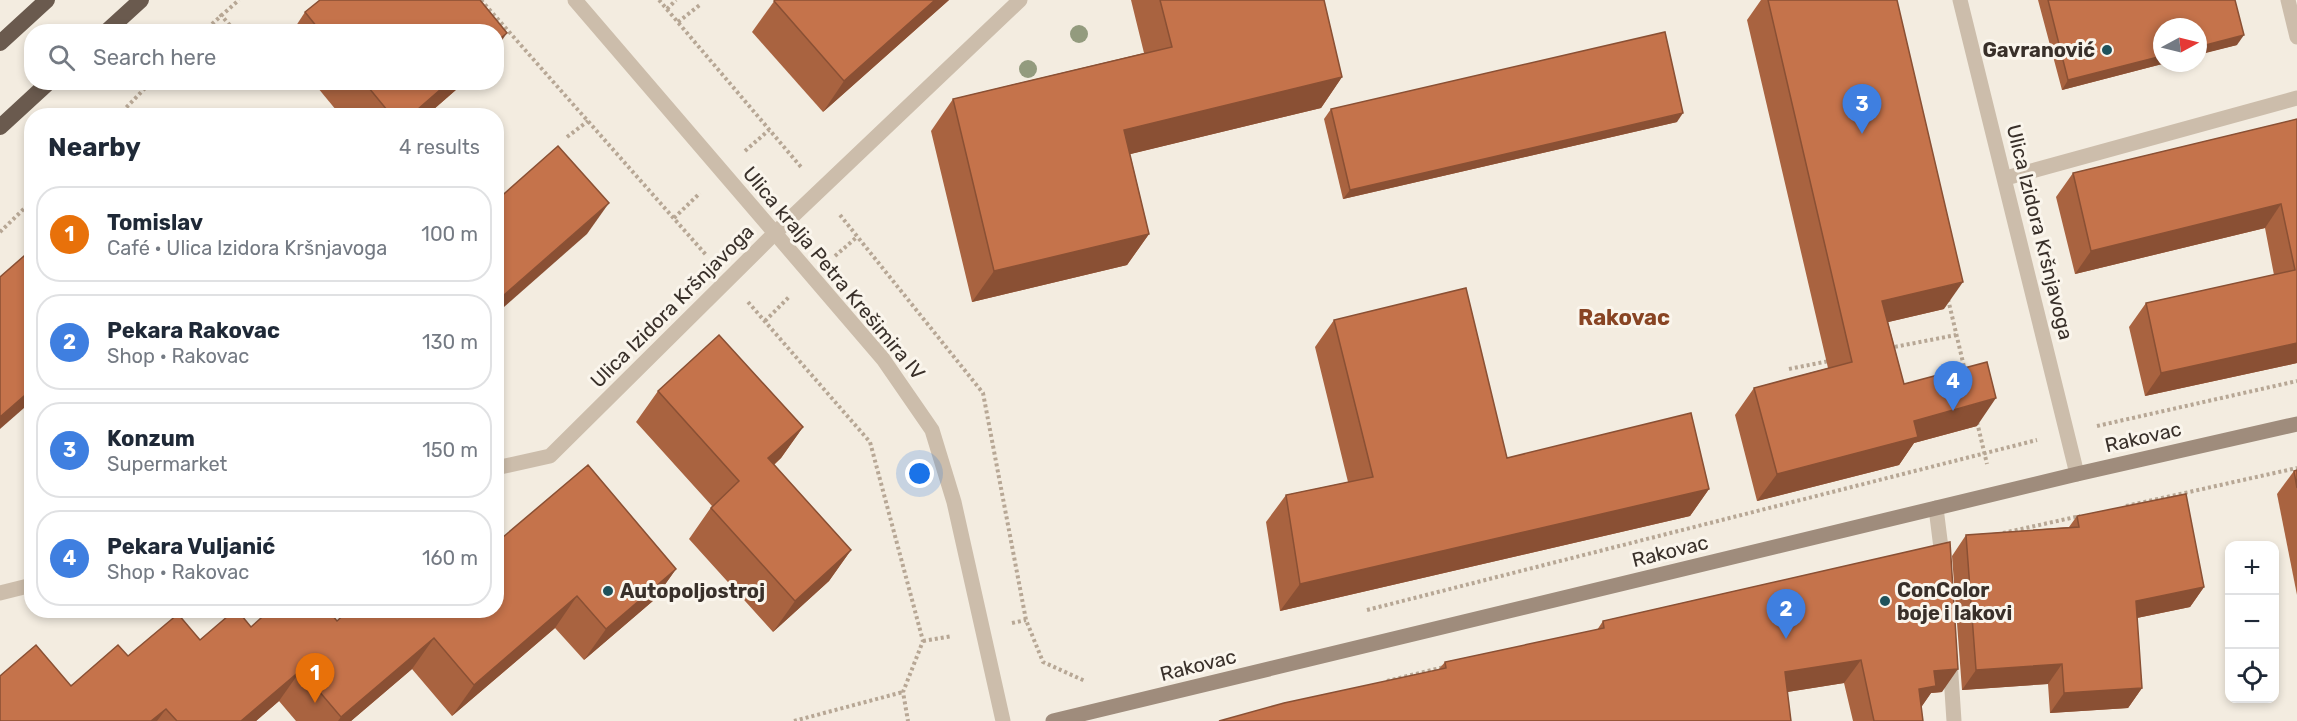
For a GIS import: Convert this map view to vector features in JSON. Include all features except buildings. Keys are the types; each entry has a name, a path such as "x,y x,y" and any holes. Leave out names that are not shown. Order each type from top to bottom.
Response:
{"highway":[{"path":"0,43 47,0"},
{"path":"115,24 141,0"},
{"path":"0,127 40,90"}],"main road":[{"name":"Rakovac","path":"1053,721 2297,423"}],"street":[{"name":"Ulica kralja Petra Krešimira IV","path":"576,0 883,359 932,430 954,502 1003,721"},
{"name":"Ulica Izidora Kršnjavoga","path":"504,466 550,456 775,233 1020,0"},
{"name":"Ulica Izidora Kršnjavoga","path":"1960,0 2006,178 2077,474"},
{"path":"2288,0 2297,37"},
{"path":"2006,178 2297,98"},
{"path":"1936,508 1944,582"},
{"path":"0,593 24,587"},
{"path":"1948,640 1954,721"}],"path":[{"path":"211,24 239,0"},
{"path":"481,0 502,24"},
{"path":"667,9 676,0"},
{"path":"678,22 701,4"},
{"path":"220,14 229,24"},
{"path":"504,26 870,442 923,641 903,692 908,721"},
{"path":"126,108 144,90"},
{"path":"567,137 588,121"},
{"path":"0,232 24,209"},
{"path":"1946,288 1967,377"},
{"path":"1878,351 1956,335"},
{"path":"1789,369 1834,360"},
{"path":"1364,611 1985,452 2297,381"},
{"path":"1977,420 1999,534 2092,513"},
{"path":"2116,508 2297,468"},
{"path":"1383,682 1453,665"},
{"path":"794,721 903,692"}],"place":[{"name":"Gavranović","path":"2107,50"},
{"name":"Konzum","path":"1862,134"},
{"name":"Pekara Vuljanić","path":"1953,411"},
{"name":"Autopoljostroj","path":"608,591"},
{"name":"ConColor boje i lakovi","path":"1885,601"},
{"name":"Pekara Rakovac","path":"1786,639"},
{"name":"Tomislav","path":"315,703"}],"district":[{"name":"Rakovac","path":"1624,317"}]}
